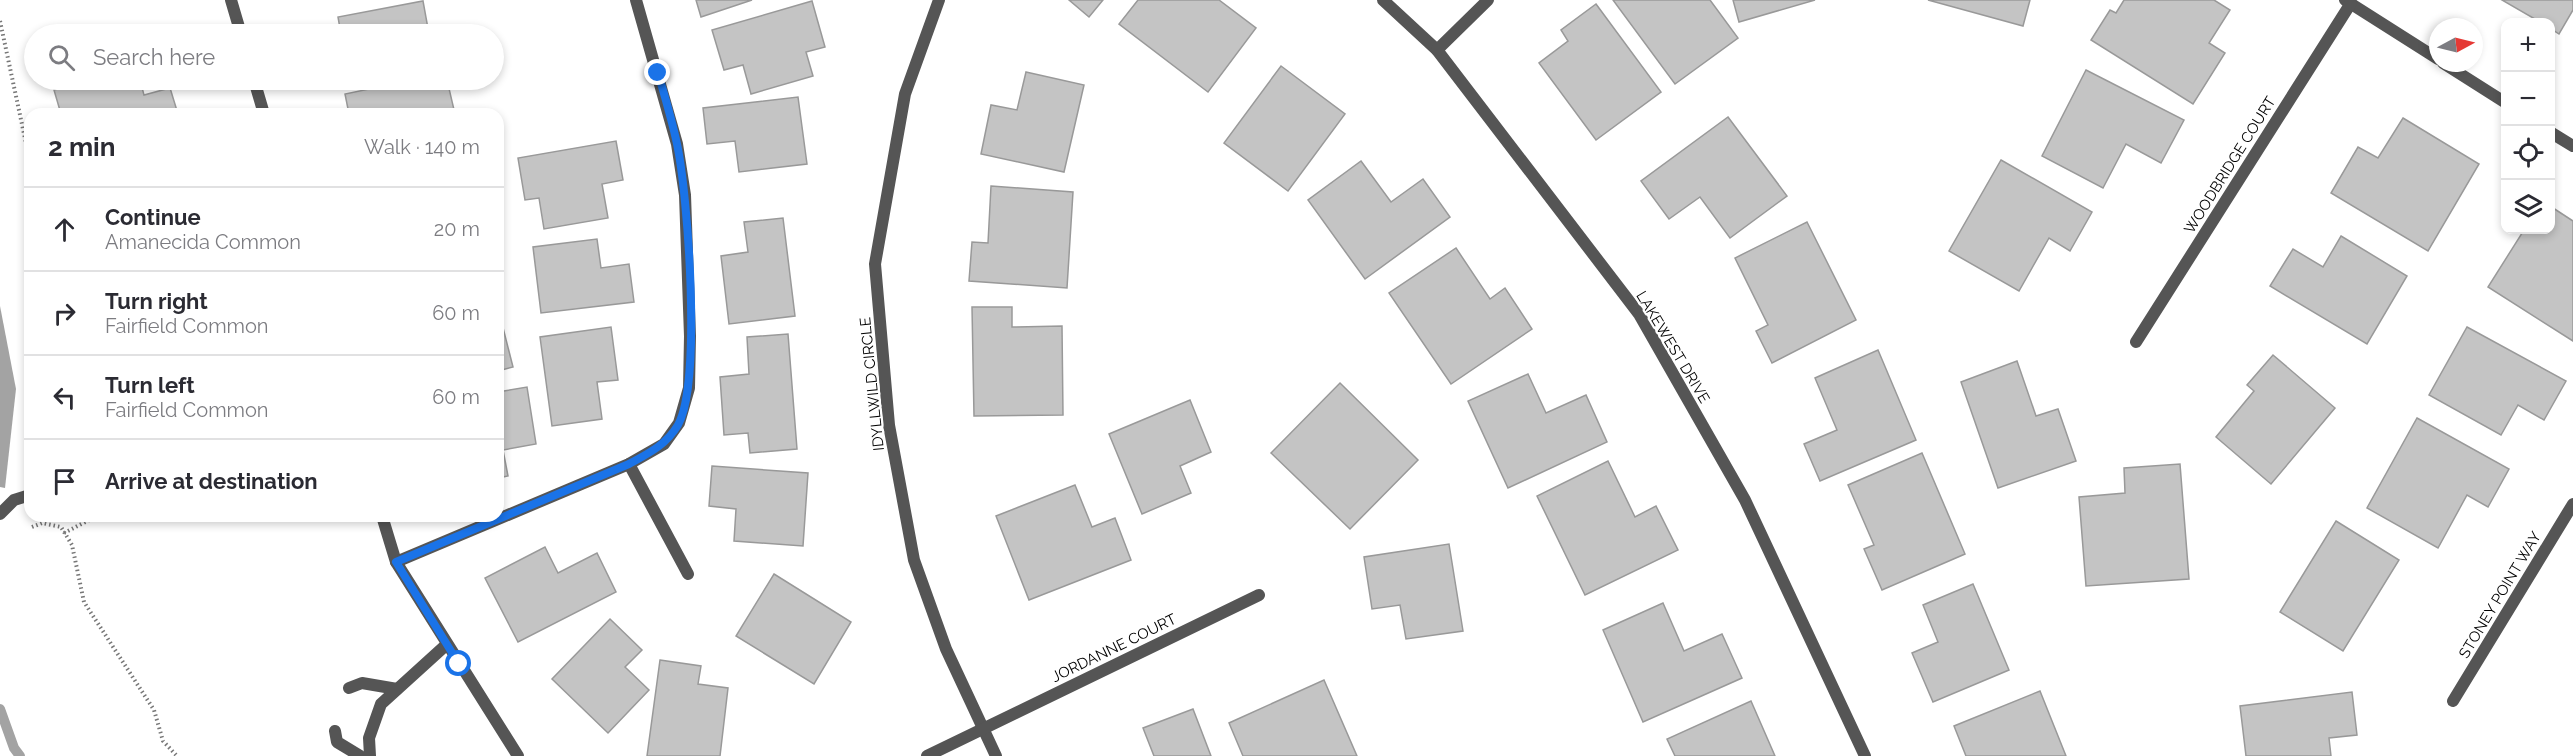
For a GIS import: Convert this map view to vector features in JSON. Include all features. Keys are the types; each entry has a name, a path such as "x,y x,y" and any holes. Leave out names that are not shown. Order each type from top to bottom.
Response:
{"street":[{"path":"231,0 238,24"},
{"path":"504,517 629,464 664,444 679,423 688,388 690,336 685,195 677,144 636,0"},
{"name":"IDYLLWILD CIRCLE","path":"939,0 905,94 875,264 889,425 914,560 946,648 981,728 996,756"},
{"name":"LAKEWEST DRIVE","path":"1383,0 1437,50 1639,314 1745,500 1865,756"},
{"path":"1437,50 1488,0"},
{"path":"2348,2 2429,54"},
{"name":"WOODBRIDGE COURT","path":"2136,342 2348,2"},
{"path":"2458,72 2501,100"},
{"path":"257,90 262,108"},
{"path":"2555,135 2573,146"},
{"path":"629,464 688,574"},
{"path":"0,514 14,500 24,497"},
{"name":"STONEY POINT WAY","path":"2453,701 2573,504"},
{"path":"384,522 396,562 446,645 518,756"},
{"path":"396,562 491,522"},
{"name":"JORDANNE COURT","path":"927,756 1260,595"},
{"path":"370,756 369,738 381,704 446,645"},
{"path":"349,688 362,683 397,689"},
{"path":"334,731 336,742 360,756"}],"path":[{"path":"0,21 24,134"},
{"path":"64,533 85,522"},
{"path":"32,527 42,523 61,527 72,545 84,602 154,710 163,741 177,756"}],"shaded area":[{"path":"0,306 16,389 5,488 0,487"}],"building":[{"path":"696,0 752,0 701,17"},
{"path":"1069,0 1103,0 1089,17"},
{"path":"1138,0 1219,0 1256,28 1208,92 1119,24"},
{"path":"1613,0 1710,0 1738,38 1675,84"},
{"path":"1733,0 1815,0 1739,22"},
{"path":"1928,0 2030,0 2023,26"},
{"path":"2124,0 2214,0 2230,10 2209,43 2225,53 2193,104 2091,40 2110,10 2116,13"},
{"path":"2502,0 2573,0 2573,10 2559,34 2555,31 2555,18 2533,18"},
{"path":"423,1 427,24 339,24 338,17"},
{"path":"812,1 825,47 806,52 813,76 751,94 743,65 724,70 712,30"},
{"path":"1596,4 1661,92 1596,140 1539,63 1568,41 1561,30"},
{"path":"1281,66 1345,114 1288,191 1224,143"},
{"path":"2086,70 2184,120 2161,163 2126,144 2103,188 2042,156"},
{"path":"1026,72 1084,85 1064,172 981,154 991,105 1017,110"},
{"path":"54,90 143,90 144,95 171,90 176,108 59,108"},
{"path":"364,90 449,90 454,108 348,108 345,94"},
{"path":"798,97 807,164 739,172 735,141 707,144 703,108"},
{"path":"1728,117 1787,196 1730,238 1700,197 1669,219 1641,181"},
{"path":"2403,118 2479,164 2428,251 2331,193 2358,147 2378,158"},
{"path":"616,141 623,180 602,184 608,218 544,229 539,198 525,200 518,158"},
{"path":"2001,160 2092,212 2070,251 2049,238 2019,291 1949,251"},
{"path":"1361,161 1391,202 1423,179 1450,217 1365,279 1308,200"},
{"path":"991,186 1073,192 1067,288 969,281 972,242 988,243"},
{"path":"2555,209 2573,221 2573,341 2488,287 2521,234 2555,234"},
{"path":"783,218 795,316 729,324 721,256 748,252 744,222"},
{"path":"1807,222 1856,320 1772,363 1756,331 1768,325 1735,258"},
{"path":"2341,236 2407,276 2367,344 2270,286 2293,249 2323,267"},
{"path":"597,239 601,268 629,264 634,302 541,313 533,247"},
{"path":"1456,248 1490,299 1505,288 1532,329 1451,384 1389,293"},
{"path":"972,307 1012,307 1012,327 1062,326 1063,415 974,416"},
{"path":"611,327 618,380 597,382 602,419 552,426 540,337"},
{"path":"2467,327 2566,381 2544,420 2518,405 2501,435 2429,395"},
{"path":"504,332 513,367 504,369"},
{"path":"788,334 797,449 750,453 748,433 724,435 720,377 749,374 747,337"},
{"path":"1878,350 1916,440 1820,481 1804,444 1837,430 1815,378"},
{"path":"2273,355 2335,408 2271,484 2216,437 2254,391 2247,385"},
{"path":"2017,361 2036,416 2058,409 2076,461 1998,488 1961,382"},
{"path":"1528,374 1546,413 1586,395 1607,442 1508,488 1468,401"},
{"path":"1340,383 1418,460 1350,529 1271,453"},
{"path":"527,387 536,444 504,450 504,391"},
{"path":"1190,400 1211,452 1180,466 1191,493 1142,514 1109,434"},
{"path":"2417,418 2509,469 2488,507 2467,495 2438,548 2367,508"},
{"path":"1922,453 1965,554 1882,590 1864,549 1874,545 1848,485"},
{"path":"504,455 508,476 504,477"},
{"path":"1608,461 1635,517 1656,506 1678,550 1585,595 1537,496"},
{"path":"2180,464 2189,579 2086,586 2079,497 2125,493 2124,468"},
{"path":"712,466 808,473 803,546 734,541 736,509 709,506"},
{"path":"1075,485 1092,527 1115,518 1131,560 1029,600 996,516"},
{"path":"2336,521 2399,560 2343,651 2280,612"},
{"path":"1449,544 1463,631 1406,639 1400,605 1372,609 1364,557"},
{"path":"545,547 558,573 597,553 616,592 518,642 485,578"},
{"path":"774,574 851,622 814,684 736,636"},
{"path":"1973,584 2009,670 1933,702 1912,653 1938,642 1923,605"},
{"path":"1663,603 1684,651 1722,634 1742,678 1643,722 1603,630"},
{"path":"610,619 642,650 625,667 649,690 608,733 552,679"},
{"path":"660,660 701,666 698,684 728,688 720,756 647,756"},
{"path":"1324,680 1357,756 1243,756 1229,723"},
{"path":"2040,691 2066,756 1966,756 1954,726"},
{"path":"2352,692 2357,735 2329,738 2331,756 2246,756 2240,706"},
{"path":"1751,701 1775,756 1675,756 1667,739"},
{"path":"1193,709 1211,756 1154,756 1143,728"}],"waterway":[{"path":"0,709 14,748 20,756"}],"route":[{"path":"459,664 396,562 629,464 664,444 679,423 688,388 690,336 685,195 677,144 658,73"}]}
